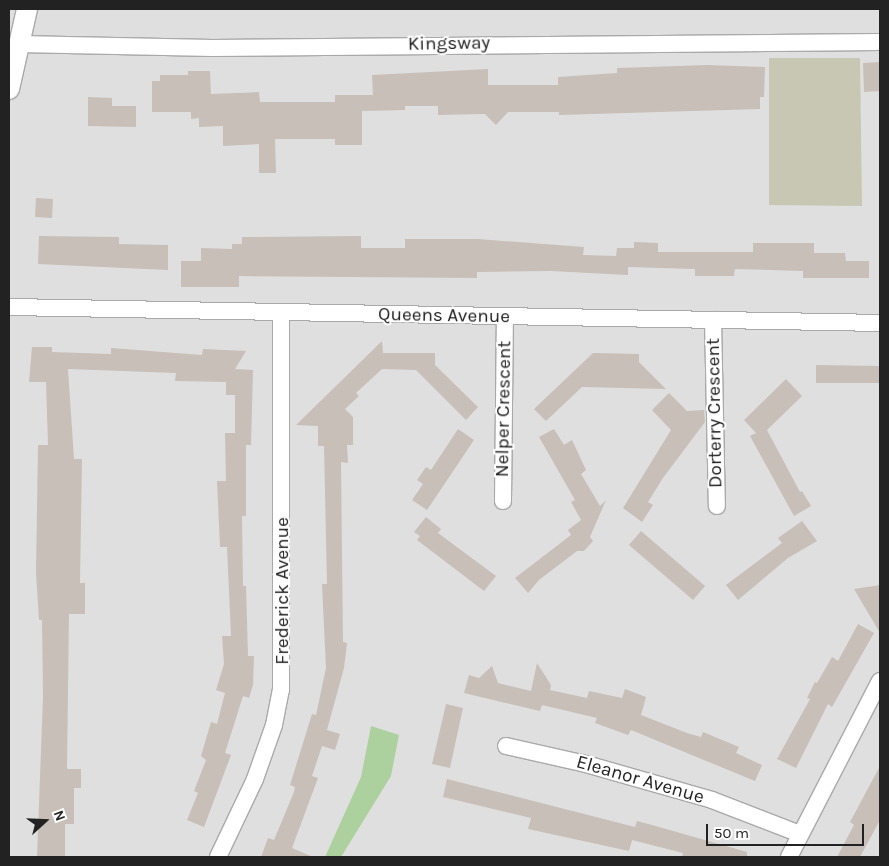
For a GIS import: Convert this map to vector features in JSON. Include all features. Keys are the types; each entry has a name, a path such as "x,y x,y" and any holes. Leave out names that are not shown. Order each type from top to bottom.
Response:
{"street":[{"path":"9,89 27,9"},
{"name":"Kingsway","path":"18,44 213,48 880,42"},
{"name":"Queens Avenue","path":"9,307 506,318 880,323"},
{"name":"Frederick Avenue","path":"218,857 255,779 274,725 281,690 281,312"},
{"name":"Nelper Crescent","path":"503,501 506,318"},
{"name":"Dorterry Crescent","path":"713,320 717,506"},
{"path":"788,857 880,681"},
{"name":"Eleanor Avenue","path":"506,746 586,764 712,800 800,834"}],"shaded area":[{"path":"9,9 880,9 880,857 9,857"},
{"path":"769,58 860,58 862,206 769,205"}],"green space":[{"path":"371,726 399,735 391,776 341,857 325,857 361,777"}],"building":[{"path":"880,62 880,91 864,92 863,63"},
{"path":"708,65 765,67 764,97 760,97 760,109 559,115 559,112 508,112 496,125 485,114 438,115 438,106 405,106 405,110 362,111 362,145 335,145 335,139 275,139 276,173 259,173 259,144 223,146 223,126 199,127 199,118 191,119 191,112 152,112 152,81 160,81 160,75 188,75 188,71 210,71 211,94 259,92 260,102 335,102 335,95 373,95 372,75 488,69 488,85 558,85 558,77 617,73 617,68"},
{"path":"88,97 112,98 112,106 136,106 136,127 88,126"},
{"path":"36,198 53,199 52,218 35,217"},
{"path":"39,236 119,237 119,244 168,245 168,270 38,264"},
{"path":"361,236 361,248 405,248 405,239 478,239 584,247 583,255 616,256 617,248 634,248 634,242 658,243 658,252 753,252 753,243 814,243 814,253 845,253 846,261 869,261 869,278 803,278 803,271 735,269 734,276 695,276 695,269 628,267 628,275 551,271 477,272 477,278 239,276 239,287 181,287 181,261 201,261 201,248 232,249 232,244 242,244 242,237"},
{"path":"382,341 383,353 435,353 435,365 478,407 466,420 416,370 382,369 356,393 359,396 345,409 353,417 353,445 347,445 348,463 341,462 343,642 347,643 344,668 327,730 340,734 335,750 322,746 312,776 318,778 292,848 313,857 261,857 268,838 274,840 294,792 295,787 290,785 312,714 316,715 326,668 322,584 327,584 324,446 318,446 318,426 296,425"},
{"path":"32,347 52,347 52,352 111,354 111,348 202,355 203,349 246,351 235,369 253,370 251,445 246,445 246,516 242,516 243,586 246,586 248,656 254,656 253,685 249,698 243,696 225,753 231,755 204,827 187,820 198,793 194,791 206,760 201,756 211,722 217,724 225,693 216,690 224,664 222,636 231,636 227,547 220,547 217,481 226,481 225,433 235,433 235,395 226,395 226,382 175,381 176,373 68,369 74,459 82,459 80,583 85,583 85,614 69,614 67,769 81,769 81,788 74,788 74,824 65,824 65,857 37,857 43,697 42,620 39,620 36,573 38,445 48,445 46,382 29,382"},
{"path":"593,353 639,354 639,362 666,389 582,387 546,421 534,409"},
{"path":"816,365 880,366 880,383 816,383"},
{"path":"786,379 802,396 767,430 800,492 802,491 811,506 794,516 750,436 756,433 744,420"},
{"path":"669,393 687,411 704,410 705,422 663,478 648,502 653,505 642,522 623,508 671,430 652,410"},
{"path":"458,429 474,440 427,510 412,500 423,484 417,480 426,467 431,470"},
{"path":"554,429 564,445 572,440 586,470 581,474 600,506 606,500 590,537 593,541 584,551 577,551 539,580 528,593 515,578 571,535 568,530 581,520 571,502 575,500 539,437"},
{"path":"426,517 441,529 438,533 496,576 484,591 417,540 420,536 414,532"},
{"path":"802,521 817,541 788,558 738,600 726,585 782,543 778,538"},
{"path":"641,531 705,586 693,600 629,545"},
{"path":"880,585 880,633 854,589"},
{"path":"858,624 874,633 832,707 828,704 796,768 777,759 810,699 807,698 815,682 817,683 832,657 838,661"},
{"path":"537,663 551,685 550,690 587,698 589,691 622,698 625,689 646,697 641,715 701,737 703,732 739,747 736,753 762,765 755,781 631,730 628,735 595,723 597,718 542,705 540,711 464,693 469,675 479,678 492,666 498,683 531,691"},
{"path":"446,704 463,708 450,768 432,764"},
{"path":"880,766 880,820 860,857 837,857 854,825 850,822"},
{"path":"447,779 635,827 637,821 747,852 747,857 682,857 683,853 632,840 629,851 528,829 531,818 443,797"}]}
